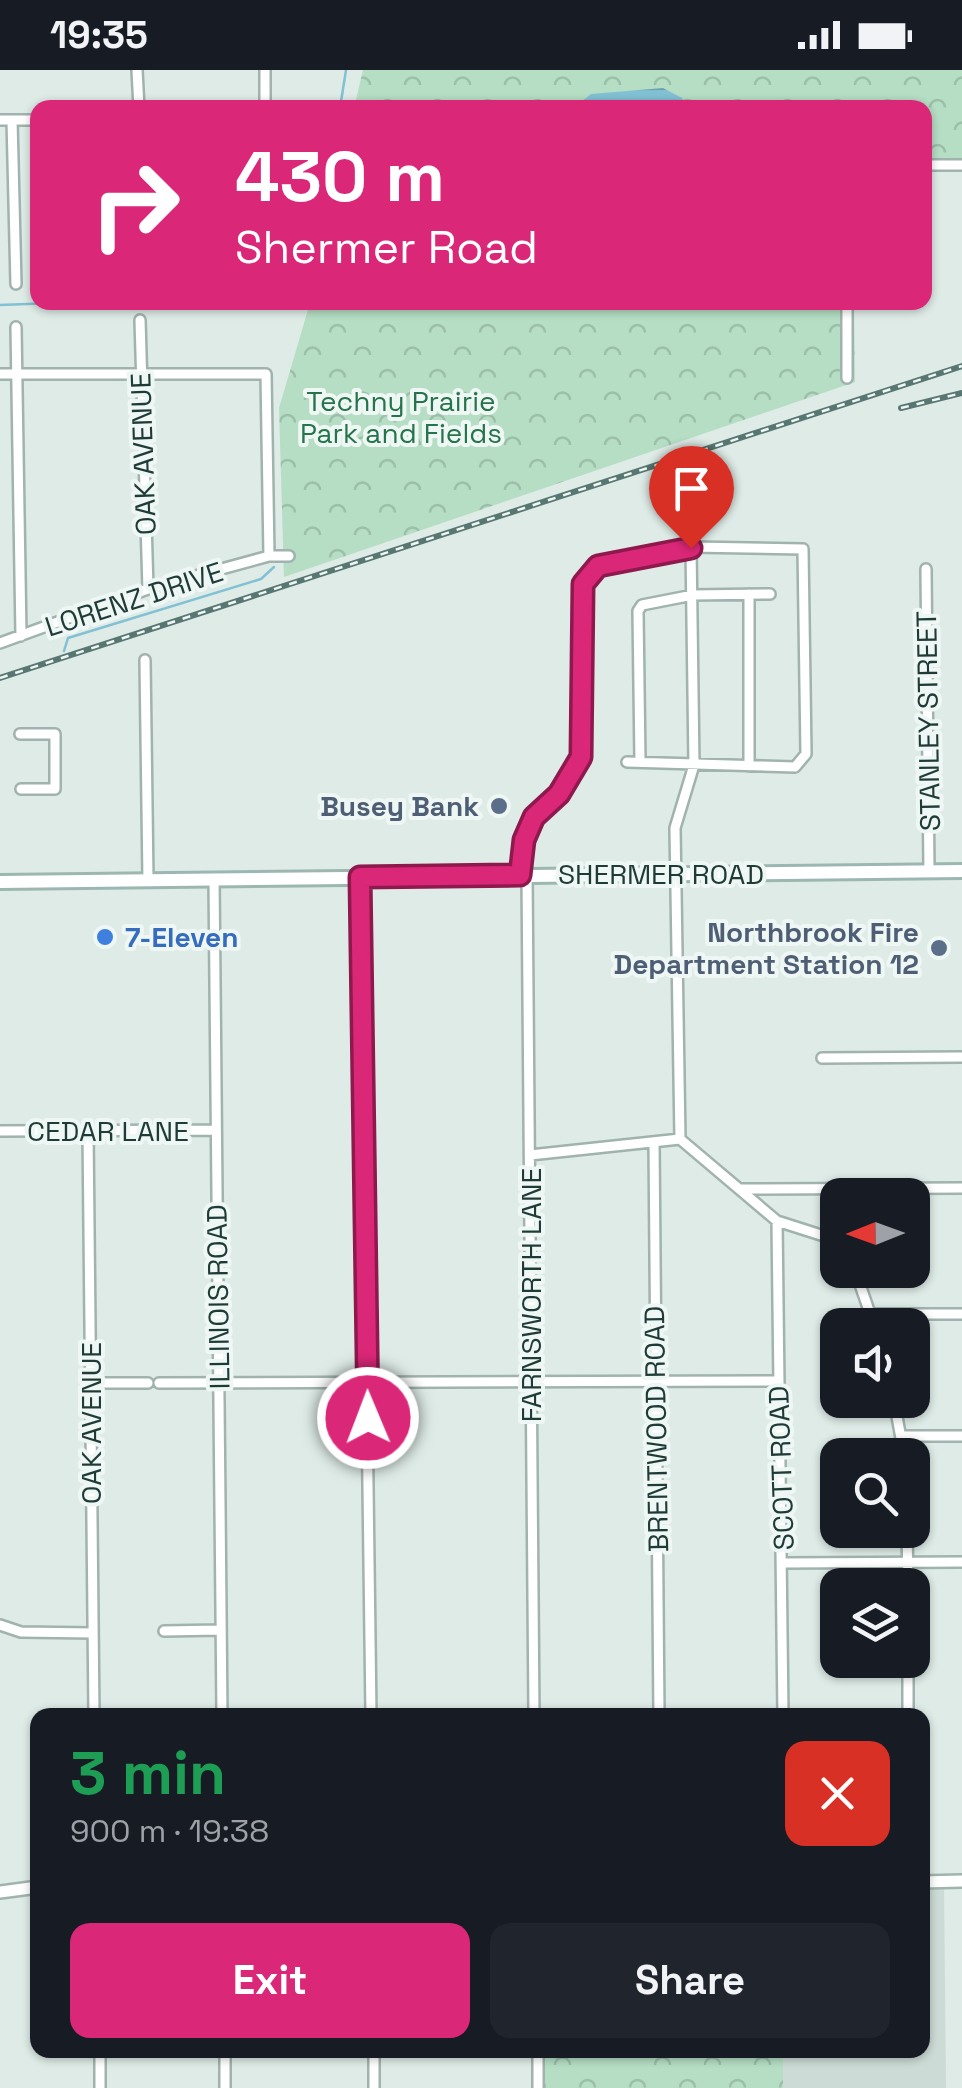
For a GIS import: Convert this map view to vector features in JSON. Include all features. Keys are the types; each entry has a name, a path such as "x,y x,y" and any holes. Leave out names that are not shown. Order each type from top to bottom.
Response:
{"main road":[{"name":"SHERMER ROAD","path":"0,882 962,872"}],"street":[{"path":"137,70 138,100"},
{"path":"265,70 265,100"},
{"path":"0,120 30,120"},
{"path":"12,120 16,284"},
{"path":"932,164 962,165"},
{"path":"847,310 847,378"},
{"name":"OAK AVENUE","path":"140,320 148,589"},
{"path":"16,327 20,636"},
{"path":"0,374 266,374 269,556"},
{"path":"627,762 694,765 749,766 801,764 806,754 803,549 691,548 694,765 675,828 680,1138"},
{"name":"FARNSWORTH LANE","path":"534,1708 524,840 534,817 559,794 581,757 583,584 598,566 691,548"},
{"name":"LORENZ DRIVE","path":"0,644 148,589 269,556 288,556"},
{"name":"STANLEY STREET","path":"926,570 929,872"},
{"path":"749,594 749,766"},
{"path":"640,762 638,611 642,605 693,596 770,594"},
{"path":"144,660 148,880"},
{"path":"20,734 55,734 55,789 21,789"},
{"path":"360,877 371,1708"},
{"name":"ILLINOIS ROAD","path":"214,879 222,1708"},
{"path":"822,1058 962,1057"},
{"name":"CEDAR LANE","path":"0,1131 216,1130"},
{"name":"OAK AVENUE","path":"88,1131 94,1708"},
{"path":"530,1156 680,1138 777,1220 820,1235"},
{"name":"BRENTWOOD ROAD","path":"654,1142 659,1708"},
{"path":"740,1189 962,1188"},
{"name":"SCOTT ROAD","path":"777,1220 783,1708"},
{"path":"930,1316 962,1314"},
{"path":"91,1383 778,1381"},
{"path":"898,1418 903,1436 962,1436"},
{"path":"908,1548 908,1568"},
{"path":"784,1563 962,1562"},
{"path":"0,1626 22,1632 92,1633"},
{"path":"164,1630 220,1630"},
{"path":"908,1678 908,1708"},
{"path":"930,1882 962,1880"},
{"path":"0,1892 30,1888"},
{"path":"100,2058 100,2088"},
{"path":"225,2058 225,2088"},
{"path":"374,2058 374,2088"},
{"path":"538,2058 538,2088"}],"shaded area":[{"path":"930,1887 944,1887 946,2088 783,2088 783,2058 930,2058"}],"green space":[{"path":"363,70 962,70 962,172 932,172 932,100 356,100"},
{"name":"Techny Prairie Park and Fields","path":"308,310 854,310 855,382 284,577 279,408"},
{"path":"543,2058 783,2058 783,2088 543,2088"},
{"path":"568,2058 643,2058 639,2070 584,2070"}],"water":[{"path":"663,88 683,100 584,100 591,94"}],"waterway":[{"path":"341,100 346,70"},
{"path":"0,305 30,304"},
{"path":"64,651 68,638 261,579 274,567"},
{"path":"374,870 383,869"},
{"path":"390,869 403,869"}],"railway":[{"path":"0,678 962,366"},
{"path":"901,408 962,393"}],"place":[{"name":"Busey Bank","path":"499,806"},
{"name":"7-Eleven","path":"105,937"},
{"name":"Northbrook Fire Department Station 12","path":"939,948"}],"route":[{"path":"368,1418 360,877 520,875 524,840 534,817 559,794 581,757 583,584 598,566 691,548"}]}
